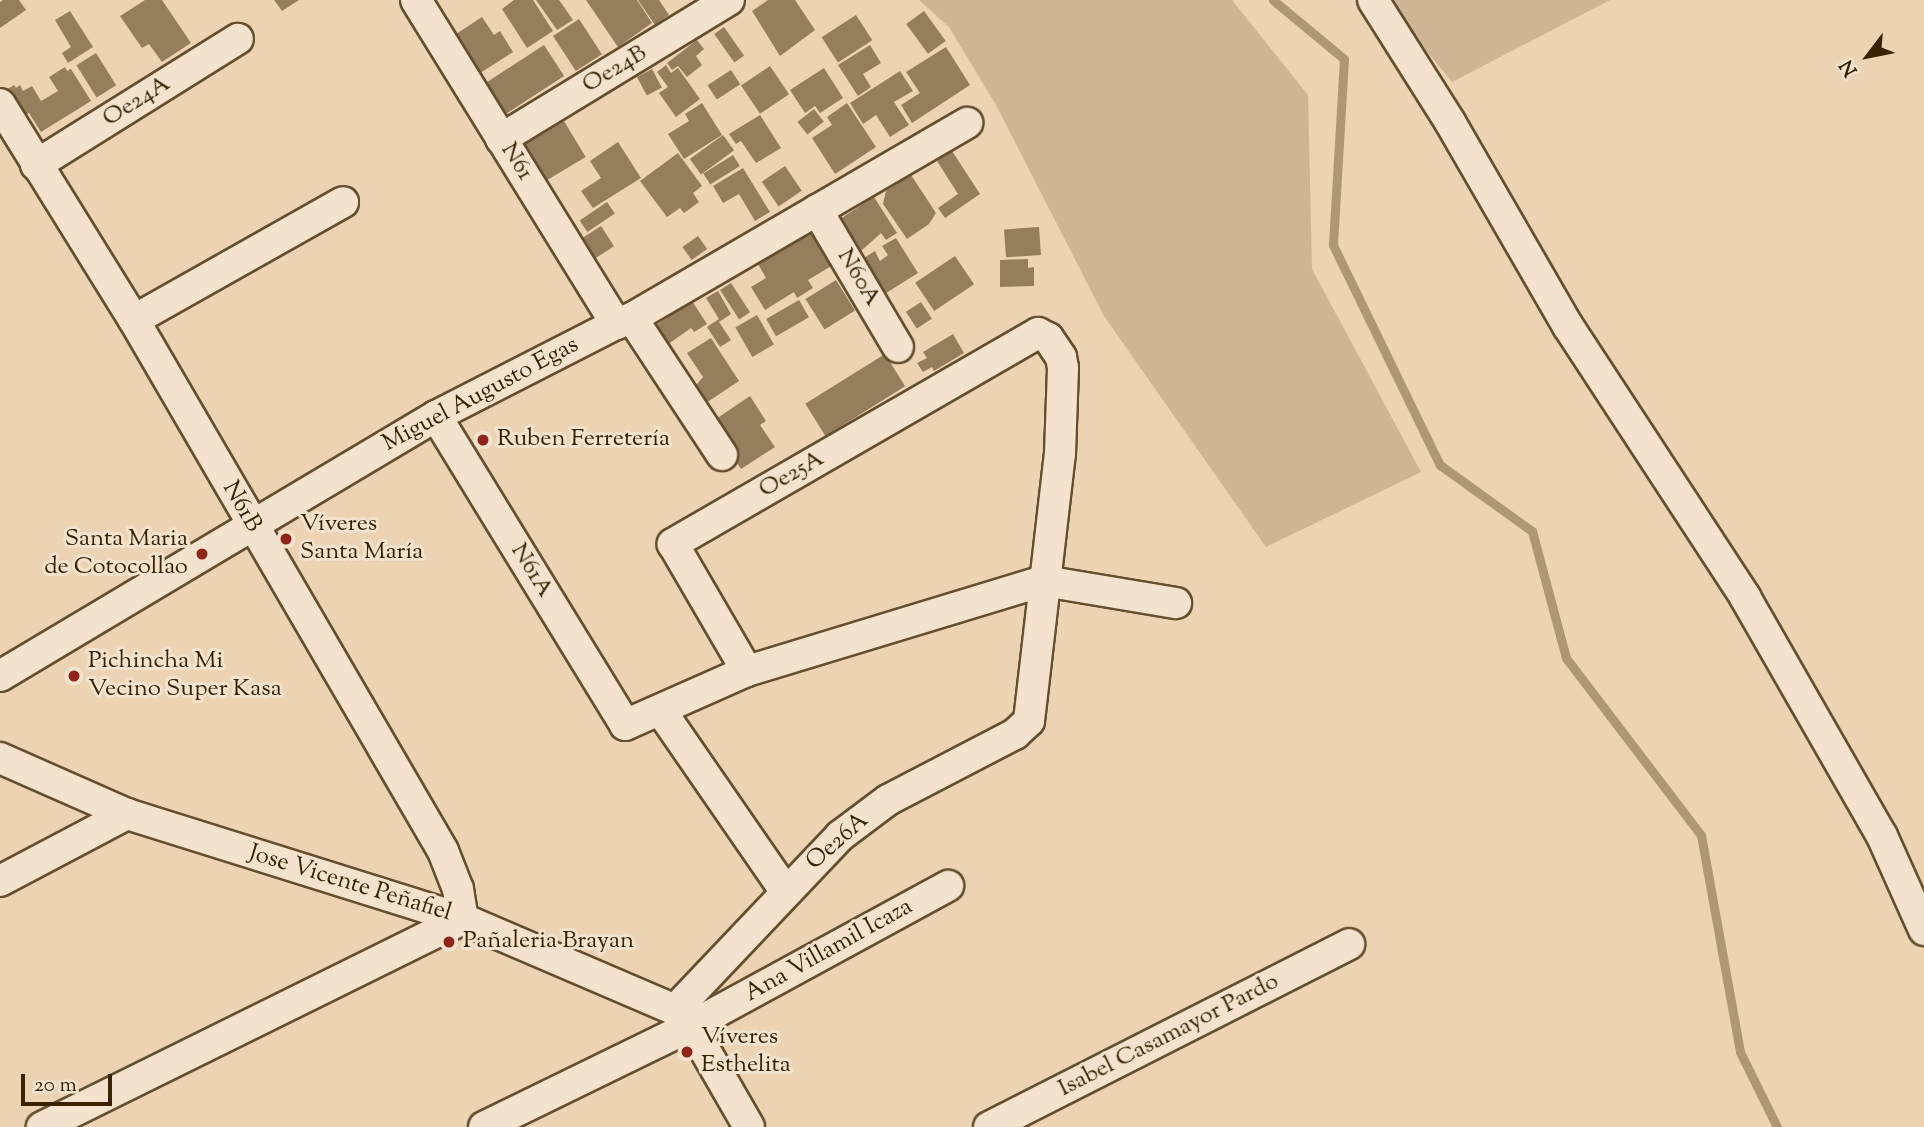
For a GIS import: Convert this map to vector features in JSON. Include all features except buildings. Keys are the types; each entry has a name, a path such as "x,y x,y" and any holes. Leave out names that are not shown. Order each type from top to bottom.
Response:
{"street":[{"name":"N61","path":"416,0 501,139 624,321 722,455"},
{"name":"Oe24B","path":"501,139 729,0"},
{"path":"1373,0 1450,122 1568,326 1745,597 1882,836 1924,930"},
{"name":"Oe24A","path":"36,165 238,39"},
{"name":"N61B","path":"0,104 134,320 443,851 458,889 463,919"},
{"name":"Miguel Augusto Egas","path":"0,676 436,416 624,321 967,123"},
{"path":"134,320 343,202"},
{"name":"N60A","path":"817,210 898,347"},
{"name":"Oe25A","path":"747,671 673,544 1038,332 1048,338 1061,357 1063,395 1060,454 1044,582"},
{"name":"N61A","path":"436,416 625,725 661,711"},
{"path":"785,891 661,711 747,671 1044,582 1176,603"},
{"name":"Oe26A","path":"683,1018 785,891 840,836 888,800 1025,728 1031,715 1044,582"},
{"name":"Jose Vicente Peñafiel","path":"0,758 127,814 463,919 683,1018"},
{"path":"0,881 127,814"},
{"name":"Ana Villamil Icaza","path":"484,1127 683,1018 948,886"},
{"path":"42,1127 463,919"},
{"name":"Isabel Casamayor Pardo","path":"989,1127 1349,944"},
{"path":"683,1018 749,1127"}],"shaded area":[{"path":"919,0 1232,0 1308,95 1312,269 1421,472 1266,547 1104,316 996,105 949,27"},
{"path":"1385,0 1610,0 1452,82"}],"waterway":[{"path":"1273,0 1344,59 1333,245 1440,465 1532,531 1566,658 1701,835 1740,1052 1777,1127"}],"place":[{"name":"Ruben Ferretería","path":"483,440"},
{"name":"Víveres Santa María","path":"286,539"},
{"name":"Santa Maria de Cotocollao","path":"202,554"},
{"name":"Pichincha Mi Vecino Super Kasa","path":"74,676"},
{"name":"Pañaleria Brayan","path":"449,942"},
{"name":"Víveres Esthelita","path":"687,1052"}]}
